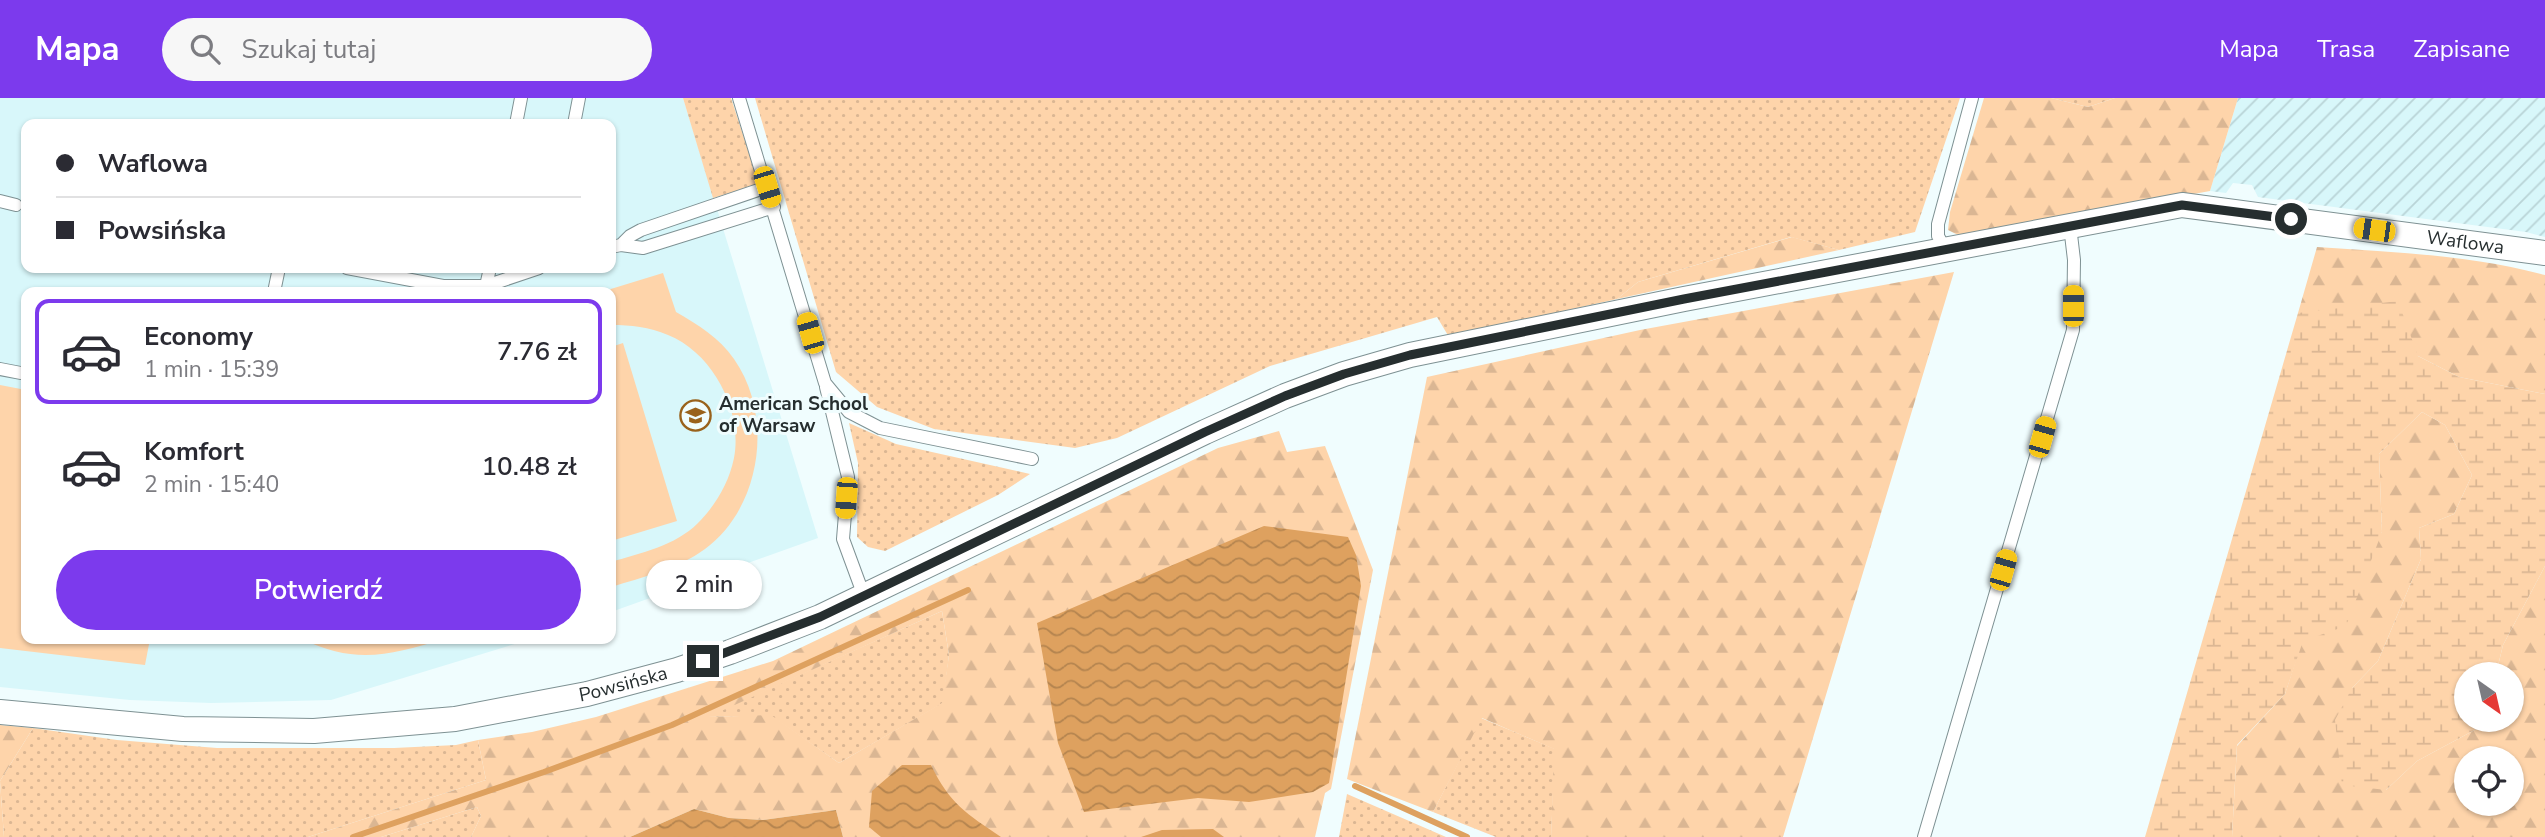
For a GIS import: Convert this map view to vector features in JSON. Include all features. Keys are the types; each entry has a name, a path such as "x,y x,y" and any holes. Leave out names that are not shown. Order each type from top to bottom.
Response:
{"street":[{"name":"Waflowa","path":"1435,350 1684,299 2182,205 2545,253"},
{"name":"Powsińska","path":"0,712 237,732 361,729 455,719 587,694 677,670 779,633 864,596 1285,396 1344,374 1435,350"}],"lane":[{"path":"517,119 521,98"},
{"path":"575,119 579,98"},
{"path":"739,98 825,383 848,477 843,539 864,596"},
{"path":"1945,249 1938,236 1938,224 1972,98"},
{"path":"616,246 641,230 767,187"},
{"path":"0,201 16,205"},
{"path":"616,246 643,248 774,207"},
{"path":"1924,837 2073,330 2074,260 2070,226"},
{"path":"374,273 443,286 486,286 525,273"},
{"path":"486,286 489,273"},
{"path":"0,369 21,373"},
{"path":"825,383 849,412 880,428 1032,459"}],"shaded area":[{"name":"American School of Warsaw","path":"0,98 683,98 818,538 616,610 616,287 21,287 21,644 515,644 331,700 211,703 130,700 0,687"},
{"path":"2238,98 2545,98 2545,237 2526,232 2258,197 2252,185 2233,183 2226,193 2210,191"}],"green space":[{"path":"683,98 731,98 759,184 713,198"},
{"path":"755,98 1960,98 1915,232 1839,250 1791,237 1638,282 1617,299 1449,337 1437,317 1270,366 1117,438 1075,448 934,429 877,407 836,372"},
{"path":"1984,98 2051,98 2088,107 2115,98 2238,98 2210,191 1962,237 1948,230 1950,212"},
{"path":"2051,98 2115,98 2088,107"},
{"path":"1792,237 1839,250 1617,299 1638,282"},
{"path":"2317,247 2460,259 2545,275 2545,394 2459,377 2418,356 2298,313"},
{"path":"1954,272 1783,837 1551,837 1554,749 1482,718 1433,812 1347,779 1427,377 1640,330"},
{"path":"663,273 676,312 715,338 734,359 747,382 757,433 756,460 750,485 739,510 724,531 695,556 648,576 616,586 616,561 679,538 710,509 729,476 736,440 729,403 711,369 699,355 668,335 640,327 616,325 616,287"},
{"path":"2398,301 2418,356 2459,377 2545,394 2545,566 2503,645 2499,662 2454,662 2454,732 2471,732 2417,761 2386,790 2342,785 2335,720 2352,688 2378,661 2421,559 2419,528 2454,514 2472,475 2445,425 2422,412 2379,454 2382,532 2346,626 2303,641 2285,694 2237,745 2232,837 2145,837 2298,313"},
{"path":"623,343 677,521 616,539 616,345"},
{"path":"0,385 21,389 21,644 149,644 145,665 0,648"},
{"path":"2422,412 2445,425 2472,475 2454,514 2419,528 2421,559 2378,661 2352,688 2386,790 2417,761 2471,732 2524,732 2524,662 2499,662 2503,645 2545,566 2545,837 2232,837 2237,746 2285,694 2302,641 2382,532 2379,454"},
{"path":"849,423 896,444 1030,474 998,495 885,551 868,547 857,537 858,463"},
{"path":"1279,431 1287,452 1325,446 1373,570 1331,789 1325,793 1315,837 843,837 836,810 763,820 729,818 694,809 630,837 471,837 481,816 477,807 381,837 308,837 486,780 478,740 532,732 596,717 773,661 1218,448","holes":["942,611 949,655 942,703 839,763 771,715 708,717"]},
{"path":"942,611 949,655 943,703 839,763 771,716 706,717"},
{"path":"314,644 426,644 373,655 356,655"},
{"path":"1481,718 1555,749 1551,837 1496,837 1433,812"},
{"path":"0,725 33,728 0,781"},
{"path":"33,728 117,740 217,748 394,748 456,745 478,740 486,780 308,837 4,837 0,781"},
{"path":"0,781 4,837 0,837"},
{"path":"1347,794 1446,837 1339,837"},
{"path":"477,807 481,816 471,837 381,837"}],"water":[{"path":"1264,526 1348,537 1356,555 1361,586 1329,783 1313,792 1249,802 1198,798 1084,812 1058,743 1037,623"},
{"path":"902,765 931,765 945,789 960,807 1001,837 881,837 869,827 872,791"},
{"path":"694,809 729,818 763,820 836,810 843,837 630,837"},
{"path":"1213,829 1224,837 1141,837 1162,830"}],"waterway":[{"path":"353,837 672,725 968,590"},
{"path":"1355,786 1467,837"}],"place":[{"name":"American School of Warsaw","path":"696,415"}],"route":[{"path":"703,661 820,617 1285,396 1344,374 1410,355 1684,299 2182,205 2291,219"}]}
